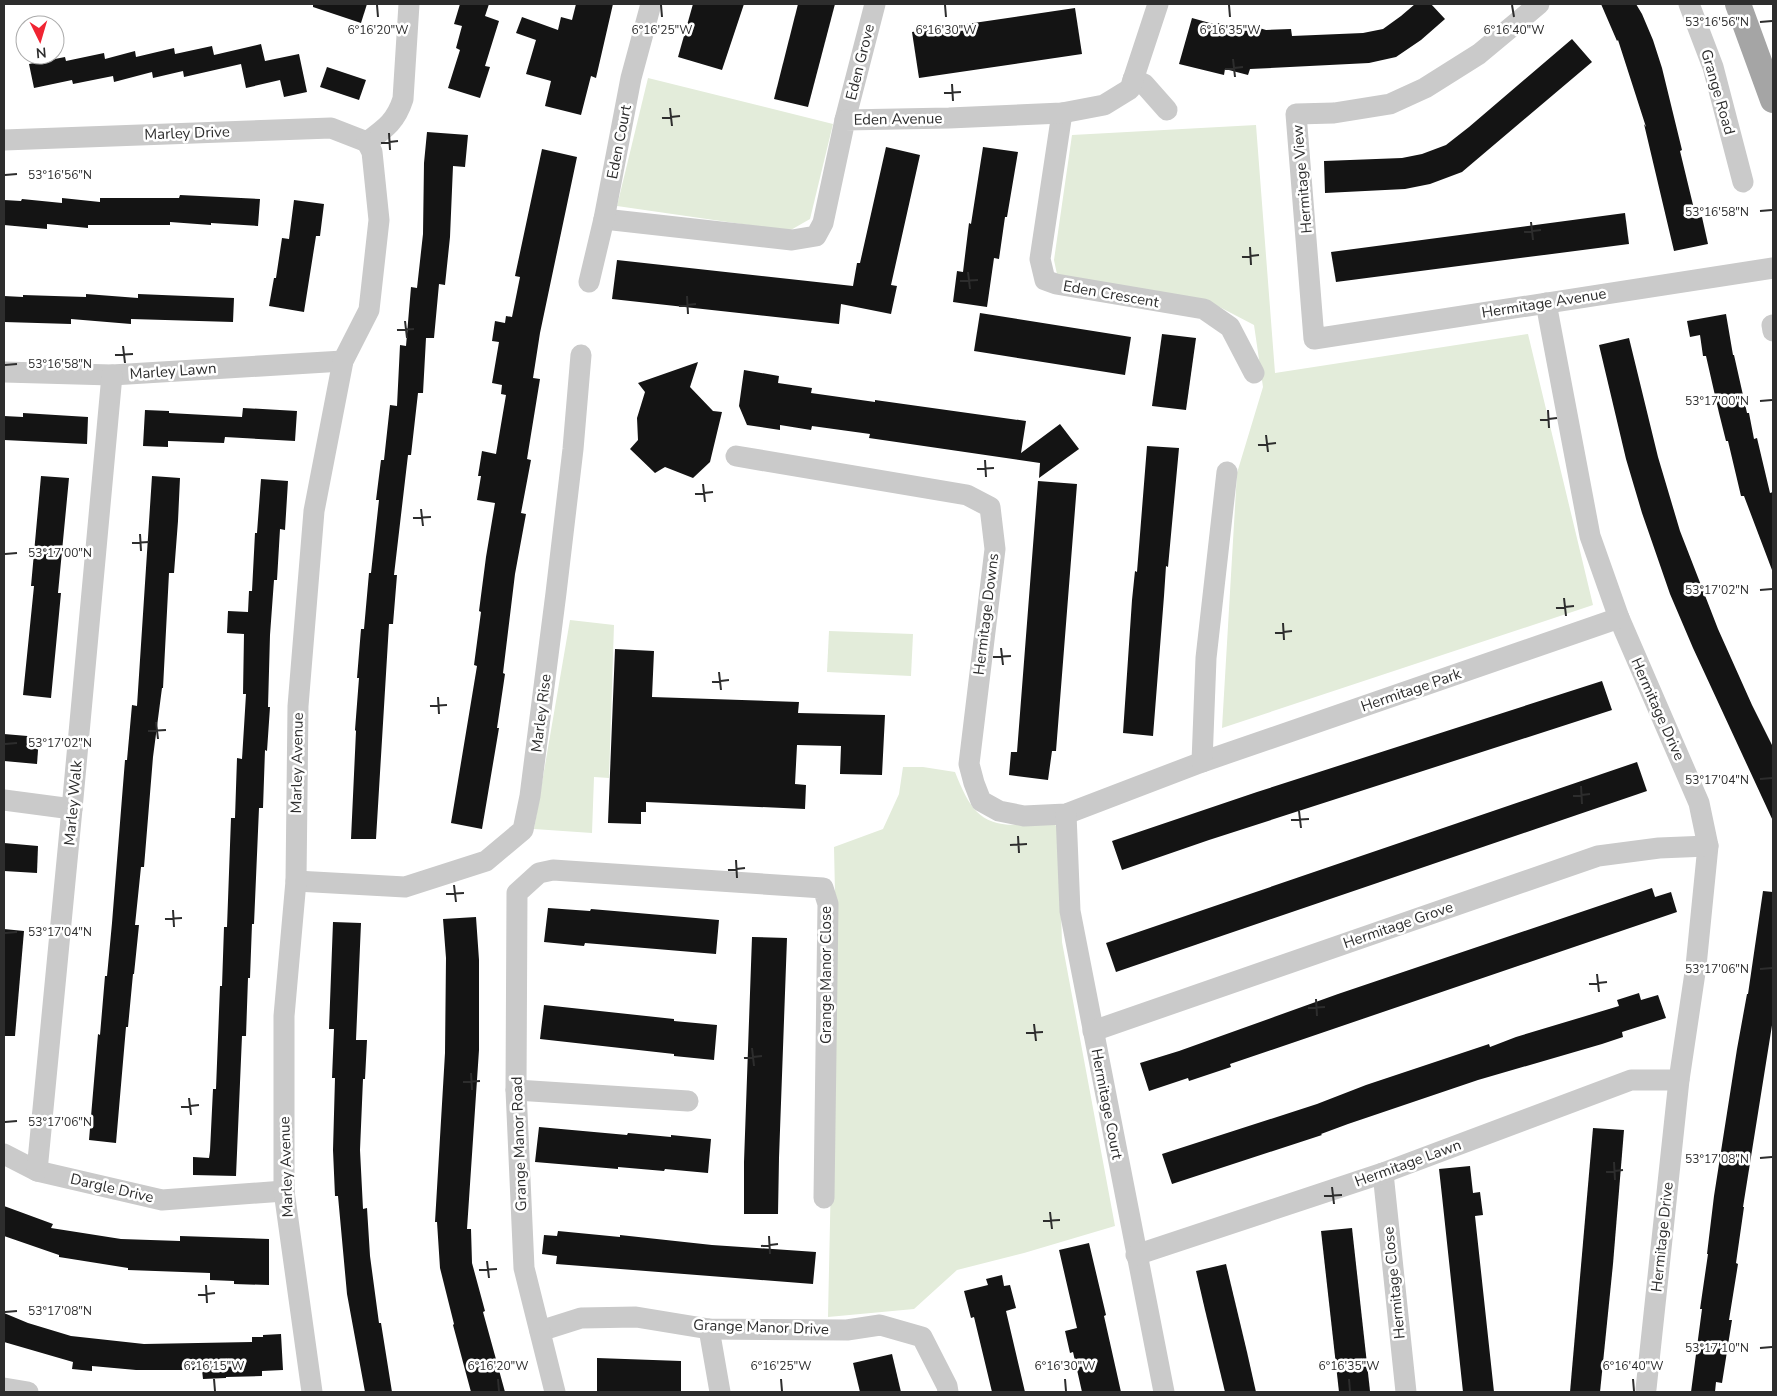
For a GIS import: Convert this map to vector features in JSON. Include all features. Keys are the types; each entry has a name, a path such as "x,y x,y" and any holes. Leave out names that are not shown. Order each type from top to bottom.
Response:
{"main road":[{"path":"1738,4 1773,100"}],"street":[{"path":"367,142 390,125 400,109 403,98 409,4"},
{"name":"Eden Court","path":"589,282 604,219 632,78 651,4"},
{"name":"Eden Grove","path":"845,120 875,4"},
{"path":"1158,4 1131,84 1144,84 1167,110"},
{"name":"Hermitage View","path":"1314,339 1296,114 1334,113 1390,104 1424,88 1479,54 1539,4"},
{"name":"Grange Road","path":"1689,4 1714,67 1743,182"},
{"name":"Eden Avenue","path":"604,219 792,240 816,236 823,223 845,120 1062,113 1104,105 1131,84"},
{"name":"Eden Crescent","path":"1062,113 1040,259 1045,280 1056,284 1204,309 1230,327 1254,373"},
{"name":"Marley Drive","path":"4,140 331,128 367,142"},
{"name":"Marley Avenue","path":"312,1392 284,1191 284,1016 296,881 298,706 314,511 343,360 370,310 379,220 372,152 367,142"},
{"name":"Hermitage Avenue","path":"1314,339 1773,268"},
{"name":"Hermitage Drive","path":"1546,303 1590,536 1619,618 1699,803 1708,846 1696,966 1679,1080 1646,1389"},
{"name":"Marley Rise","path":"296,881 405,887 486,861 523,830 530,796 556,594 573,449 581,355"},
{"name":"Marley Lawn","path":"4,372 112,375 343,360"},
{"name":"Marley Walk","path":"37,1171 112,375"},
{"name":"Hermitage Downs","path":"736,456 967,495 990,508 995,549 969,764 981,801 999,812 1024,816 1066,814"},
{"path":"1202,762 1206,658 1227,472"},
{"name":"Hermitage Park","path":"1066,814 1202,762 1619,618"},
{"path":"4,800 72,809"},
{"name":"Hermitage Court","path":"1066,814 1070,911 1164,1392"},
{"name":"Hermitage Grove","path":"1093,1031 1598,856 1659,848 1708,846"},
{"name":"Grange Manor Close","path":"517,892 539,873 553,870 823,888 828,904 824,1198"},
{"name":"Grange Manor Road","path":"517,892 516,1090 524,1268 555,1392"},
{"name":"Hermitage Lawn","path":"1136,1255 1383,1173 1631,1080 1679,1080"},
{"path":"516,1090 688,1101"},
{"name":"Dargle Drive","path":"4,1154 37,1171 162,1200 284,1191"},
{"name":"Hermitage Close","path":"1383,1173 1406,1392"},
{"name":"Grange Manor Drive","path":"540,1331 581,1318 636,1317 709,1329 847,1330 880,1325 922,1338 947,1386 948,1392"},
{"path":"709,1329 720,1392"},
{"path":"4,1388 28,1392"}],"green space":[{"path":"648,78 833,124 810,219 789,231 617,206"},
{"path":"1256,125 1275,373 1528,334 1593,605 1222,728 1237,473 1263,387 1254,325 1208,301 1058,279 1054,260 1072,135"},
{"path":"570,620 614,625 609,778 594,777 592,833 534,829"},
{"path":"829,631 913,634 911,676 827,672"},
{"path":"903,767 923,767 955,772 973,807 980,815 989,820 1000,824 1013,825 1044,822 1058,827 1062,942 1115,1226 1024,1253 957,1270 914,1309 828,1317 836,939 834,847 883,829 899,794"}],"building":[{"path":"313,4 367,4 361,23 313,7"},
{"path":"460,4 489,4 485,16 499,21 485,66 490,67 480,98 448,88 460,50 456,48 462,26 454,24"},
{"path":"576,4 613,4 596,78 591,76 581,115 545,106 551,81 526,74 536,40 516,33 522,17 558,30 561,17 572,20"},
{"path":"693,4 744,4 722,70 678,57"},
{"path":"798,4 835,4 808,107 774,99"},
{"path":"1415,4 1431,4 1445,19 1421,40 1396,57 1369,63 1250,69 1248,75 1225,69 1224,75 1179,64 1192,18 1241,29 1242,23 1266,30 1291,29 1292,36 1363,33 1383,29"},
{"path":"1601,4 1636,4 1642,14 1662,68 1694,209 1697,218 1702,217 1708,244 1674,251 1644,124 1646,127 1618,40"},
{"path":"1075,8 1082,54 919,78 912,32"},
{"path":"1572,39 1592,62 1462,172 1430,184 1405,189 1325,193 1324,161 1402,158 1422,154 1446,145"},
{"path":"261,44 265,61 299,54 307,92 284,97 280,80 246,88 241,64 184,77 183,71 153,78 152,72 114,82 113,76 73,84 72,80 34,88 29,65 65,65 65,57 66,61 104,53 105,59 135,51 136,57 174,48 175,54 212,46 214,55"},
{"path":"327,67 366,80 359,100 320,87"},
{"path":"427,132 468,135 465,167 453,166 450,237 445,285 439,284 434,338 426,338 423,393 418,393 411,455 408,455 394,575 397,575 393,624 389,624 376,839 351,839 359,678 357,678 361,629 364,629 369,573 371,573 379,500 376,500 381,460 384,460 390,405 397,406 400,345 406,346 411,287 417,288 423,234 424,163"},
{"path":"886,147 920,155 891,285 897,286 891,314 841,304 839,324 612,299 617,260 853,286"},
{"path":"983,147 1018,152 999,259 994,258 987,307 953,302 957,271 963,272 969,223 971,224"},
{"path":"542,149 577,157 540,333 533,378 540,379 527,459 531,460 521,513 526,514 515,574 503,673 505,674 497,728 499,728 482,829 451,823 477,666 474,665 481,612 479,611 495,503 477,500 481,476 478,476 482,451 496,454 506,395 501,394 502,385 492,383 499,342 492,341 495,321 505,323 506,316 512,317 520,277 515,276"},
{"path":"180,195 260,199 258,226 170,222 170,225 88,225 88,228 47,224 47,229 4,225 4,200 21,201 22,199 62,203 62,198 100,202 100,198 179,198"},
{"path":"294,200 324,204 320,236 316,236 304,312 269,306 274,278 276,278 282,238 289,239"},
{"path":"1625,213 1629,244 1336,282 1331,252"},
{"path":"86,294 138,298 138,294 234,298 233,322 131,319 131,324 71,319 71,324 4,322 4,296 86,297"},
{"path":"980,313 1131,337 1125,375 974,351"},
{"path":"1726,314 1733,355 1747,413 1749,413 1754,439 1757,438 1770,493 1773,492 1773,570 1744,496 1741,496 1706,356 1703,356 1700,335 1690,337 1687,321"},
{"path":"1162,334 1196,338 1186,410 1152,406"},
{"path":"1629,338 1658,457 1680,531 1718,629 1773,747 1773,821 1670,594 1642,513 1626,459 1599,345"},
{"path":"698,362 690,387 713,411 722,412 710,462 693,478 665,467 655,473 630,449 638,440 637,418 645,392 638,383"},
{"path":"744,370 779,376 778,383 812,388 811,393 1026,421 1021,453 1060,424 1079,449 1039,478 1040,463 869,438 870,434 812,426 811,430 780,425 780,430 747,425 739,406"},
{"path":"243,408 297,411 295,441 225,437 224,443 168,441 168,447 143,446 145,410 242,417"},
{"path":"23,413 88,417 87,444 4,440 4,416 23,417"},
{"path":"1147,446 1179,448 1168,567 1166,566 1153,736 1123,733 1132,600 1135,571 1137,572"},
{"path":"41,476 69,478 58,593 61,593 51,698 23,695 34,586 31,586"},
{"path":"152,476 180,478 178,521 174,573 169,573 163,688 153,757 144,867 141,867 135,925 139,925 128,1027 126,1027 116,1143 89,1140 98,1034 100,1035 105,976 107,976 125,760 127,760 132,705 137,706"},
{"path":"261,479 288,481 285,530 280,529 277,580 274,580 270,635 268,707 270,707 267,751 265,750 263,808 259,808 254,924 252,924 250,978 248,978 246,1036 242,1036 236,1176 193,1175 193,1157 209,1158 210,1151 213,1089 216,1089 224,927 227,927 231,818 235,818 237,758 242,759 244,727 246,694 243,694 244,634 227,633 228,611 248,612 249,591 252,591 255,533 257,533"},
{"path":"1038,481 1077,484 1056,751 1052,751 1048,780 1009,775 1011,752 1017,752"},
{"path":"615,649 654,651 652,697 799,702 798,713 885,715 882,775 840,774 841,746 797,745 795,784 806,785 805,809 646,802 646,812 641,812 641,824 608,823"},
{"path":"1602,681 1612,710 1209,840 1122,870 1112,841 1257,792"},
{"path":"4,734 39,737 37,764 4,761"},
{"path":"1637,762 1647,791 1116,972 1106,943"},
{"path":"4,843 38,846 37,873 4,871"},
{"path":"1652,888 1655,897 1671,892 1677,912 1230,1064 1231,1067 1189,1081 1188,1078 1149,1091 1140,1063"},
{"path":"1763,891 1773,892 1773,1019 1743,1207 1736,1263 1738,1264 1729,1320 1732,1320 1722,1383 1716,1382 1715,1392 1691,1392 1714,1196 1737,1049 1748,994"},
{"path":"548,908 590,911 591,909 719,920 716,954 585,943 584,946 544,942"},
{"path":"476,917 479,960 479,1050 467,1229 471,1229 472,1263 505,1392 471,1392 440,1268 437,1222 435,1222 445,1053 446,958 443,919"},
{"path":"333,922 361,923 356,1040 367,1040 365,1079 363,1079 360,1150 363,1209 367,1208 370,1256 379,1323 381,1323 392,1392 365,1392 347,1294 338,1196 335,1196 333,1150 335,1078 332,1078 334,1029 329,1029"},
{"path":"4,929 24,931 15,1036 4,1036"},
{"path":"752,937 787,938 778,1214 744,1214 744,1162"},
{"path":"1639,993 1641,1000 1658,995 1666,1018 1622,1032 1623,1037 1478,1080 1348,1124 1322,1135 1172,1184 1162,1154 1317,1104 1366,1085 1489,1044 1490,1047 1516,1037 1619,1006 1617,1000"},
{"path":"544,1005 717,1025 714,1060 540,1039"},
{"path":"539,1127 627,1135 628,1133 671,1137 671,1135 711,1139 708,1173 665,1169 664,1171 618,1167 618,1169 535,1162"},
{"path":"1593,1128 1624,1130 1613,1264 1600,1392 1570,1392"},
{"path":"1470,1166 1473,1193 1480,1192 1483,1215 1475,1216 1494,1392 1463,1392 1439,1169"},
{"path":"4,1206 53,1224 51,1228 121,1239 180,1241 180,1236 269,1239 269,1285 234,1284 234,1281 210,1280 210,1273 128,1270 128,1268 59,1257 59,1255 4,1236"},
{"path":"1352,1228 1370,1391 1339,1392 1321,1231"},
{"path":"558,1231 816,1252 813,1284 556,1264 557,1256 542,1254 544,1235 557,1236"},
{"path":"1089,1243 1106,1315 1104,1316 1121,1392 1082,1392 1073,1352 1070,1353 1065,1331 1077,1328 1059,1250"},
{"path":"1226,1264 1256,1392 1225,1392 1205,1310 1196,1271"},
{"path":"1002,1275 1004,1286 1010,1285 1016,1308 1006,1311 1025,1392 992,1392 974,1317 971,1318 964,1291 988,1285 986,1279"},
{"path":"4,1313 28,1323 71,1336 144,1344 252,1342 252,1337 281,1334 283,1370 262,1371 262,1376 203,1379 202,1370 136,1370 92,1366 92,1371 72,1369 73,1362 4,1342"},
{"path":"892,1354 901,1392 860,1392 853,1363"},
{"path":"597,1358 681,1361 681,1392 597,1391"}]}
